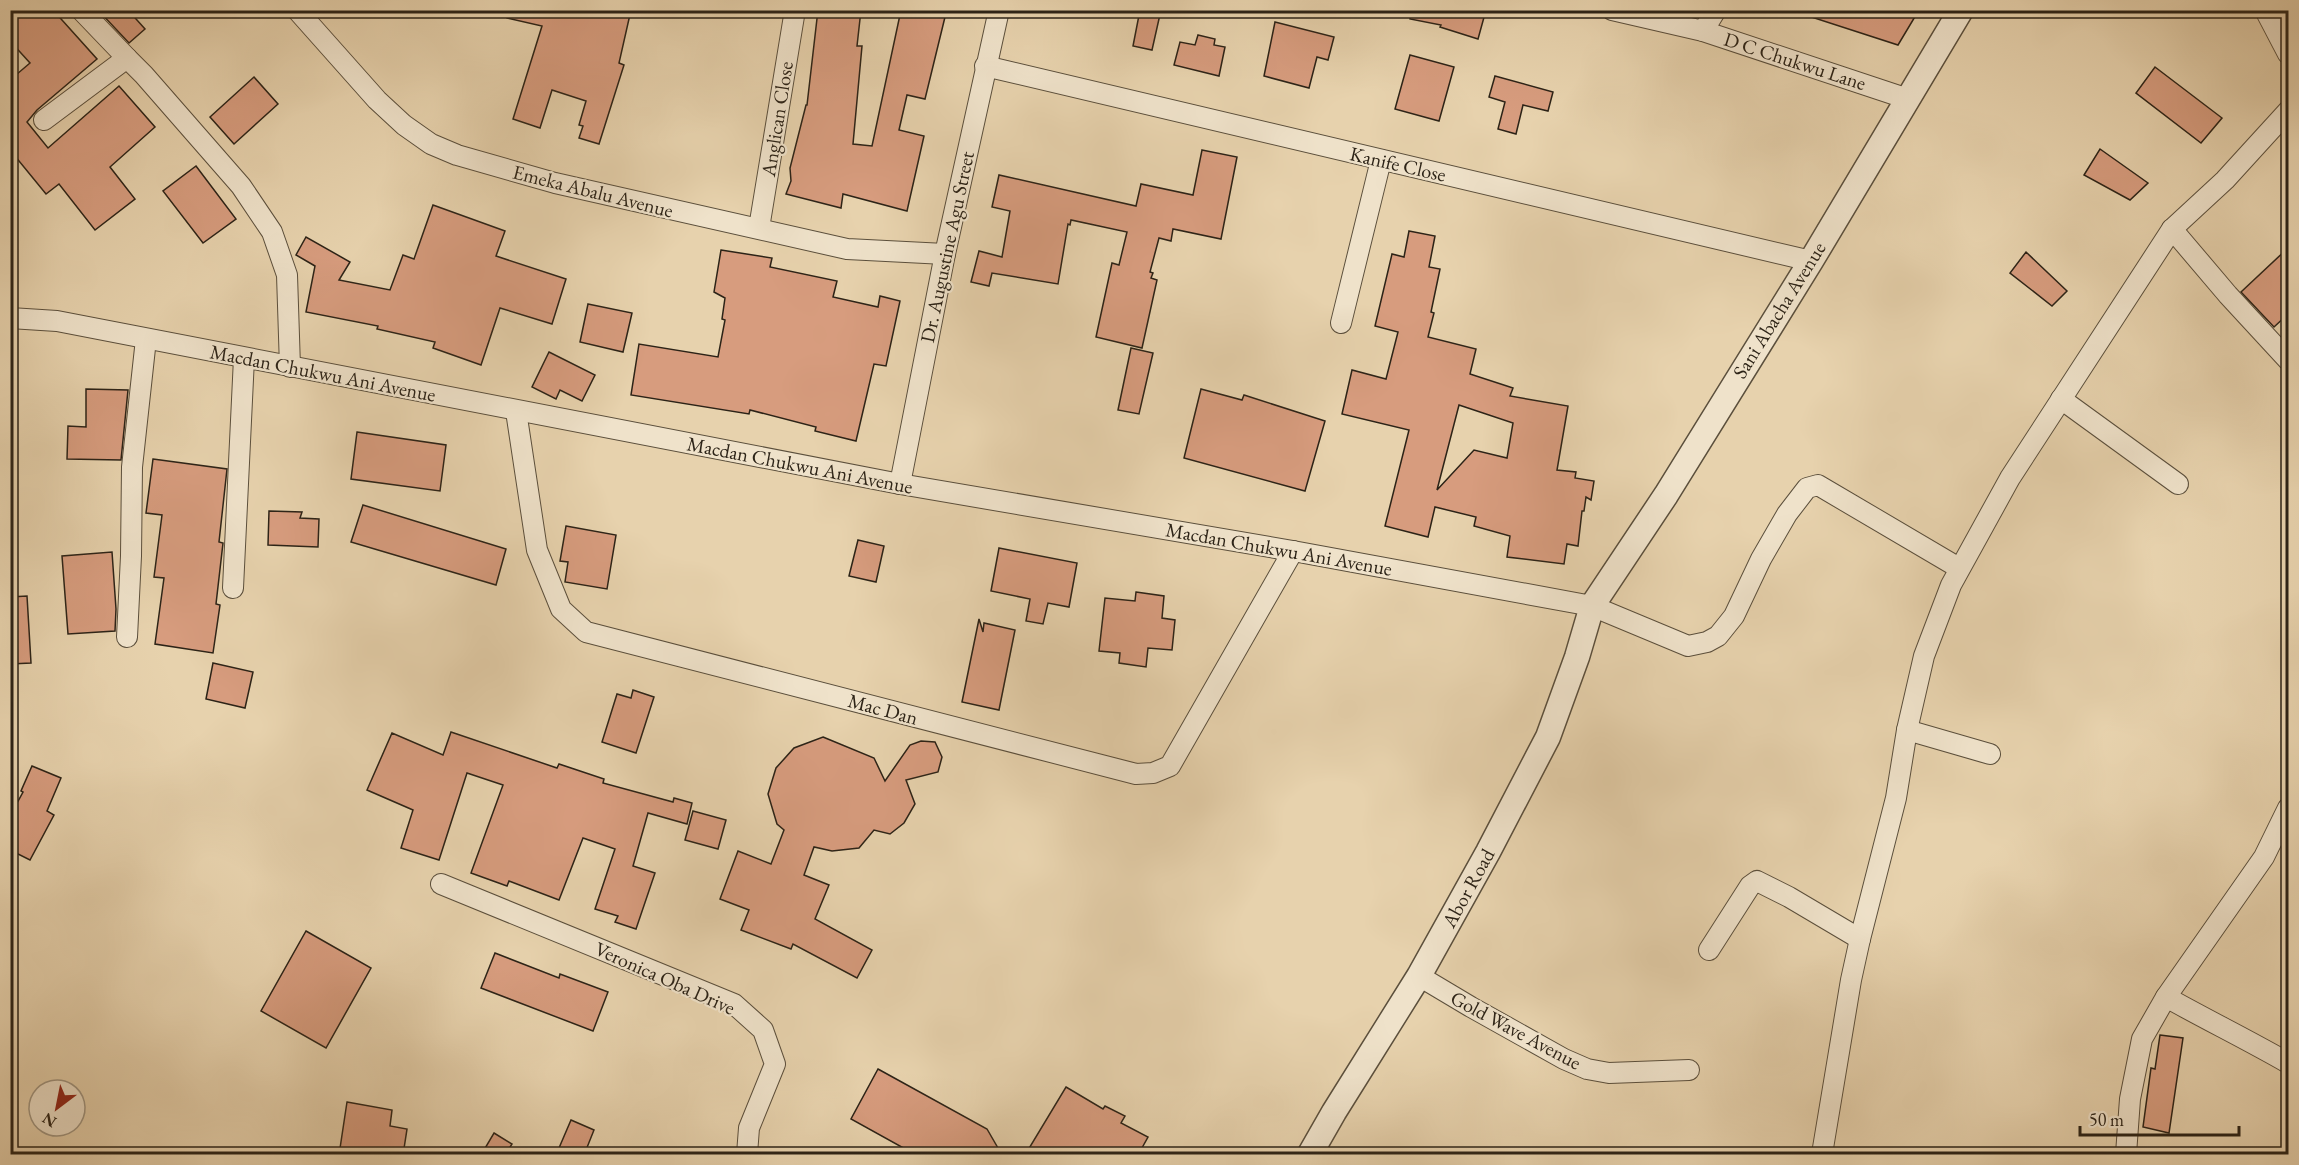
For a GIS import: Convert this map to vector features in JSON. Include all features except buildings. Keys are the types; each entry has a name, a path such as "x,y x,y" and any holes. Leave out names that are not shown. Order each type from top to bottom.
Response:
{"street":[{"path":"81,10 241,186 272,232 286,274 290,367"},
{"name":"Emeka Abalu Avenue","path":"297,10 377,100 404,125 431,144 499,168 544,180 847,249 945,254"},
{"name":"Anglican Close","path":"759,228 795,10"},
{"name":"Dr. Augustine Agu Street","path":"900,484 945,254 999,10"},
{"name":"D C Chukwu Lane","path":"1612,10 1703,31 1908,99"},
{"path":"1703,31 1716,10"},
{"name":"Sani Abacha Avenue","path":"1592,606 1666,495 1721,402 1811,261 1961,10"},
{"path":"2265,10 2289,54"},
{"path":"44,120 127,58"},
{"name":"Kanife Close","path":"985,66 1811,261"},
{"path":"1822,1155 1860,939 1896,798 1907,730 1924,656 1959,568 2010,478 2172,230 2225,180 2289,111"},
{"path":"1341,323 1381,160"},
{"path":"2172,230 2228,295 2289,360"},
{"name":"Macdan Chukwu Ani Avenue","path":"10,318 57,321 900,484 1293,551 1592,606 1688,646 1707,642 1718,636 1734,616 1761,559 1787,514 1807,488 1818,485 1959,568"},
{"path":"127,638 132,467 146,339"},
{"path":"233,588 244,358"},
{"path":"2061,399 2178,484"},
{"name":"Mac Dan","path":"516,411 537,549 561,609 586,632 1136,774 1153,773 1170,766 1293,551"},
{"name":"Abor Road","path":"1310,1155 1334,1112 1419,976 1488,852 1548,737 1577,657 1592,606"},
{"path":"1907,730 1990,754"},
{"path":"2126,1155 2130,1099 2142,1039 2166,997 2264,856 2289,808"},
{"path":"1709,950 1750,886 1757,881 1770,886 1860,939"},
{"name":"Veronica Oba Drive","path":"441,884 734,1004 763,1030 775,1064 749,1128 747,1155"},
{"name":"Gold Wave Avenue","path":"1419,976 1564,1059 1587,1069 1609,1073 1689,1070"},
{"path":"2166,997 2289,1063"}]}
